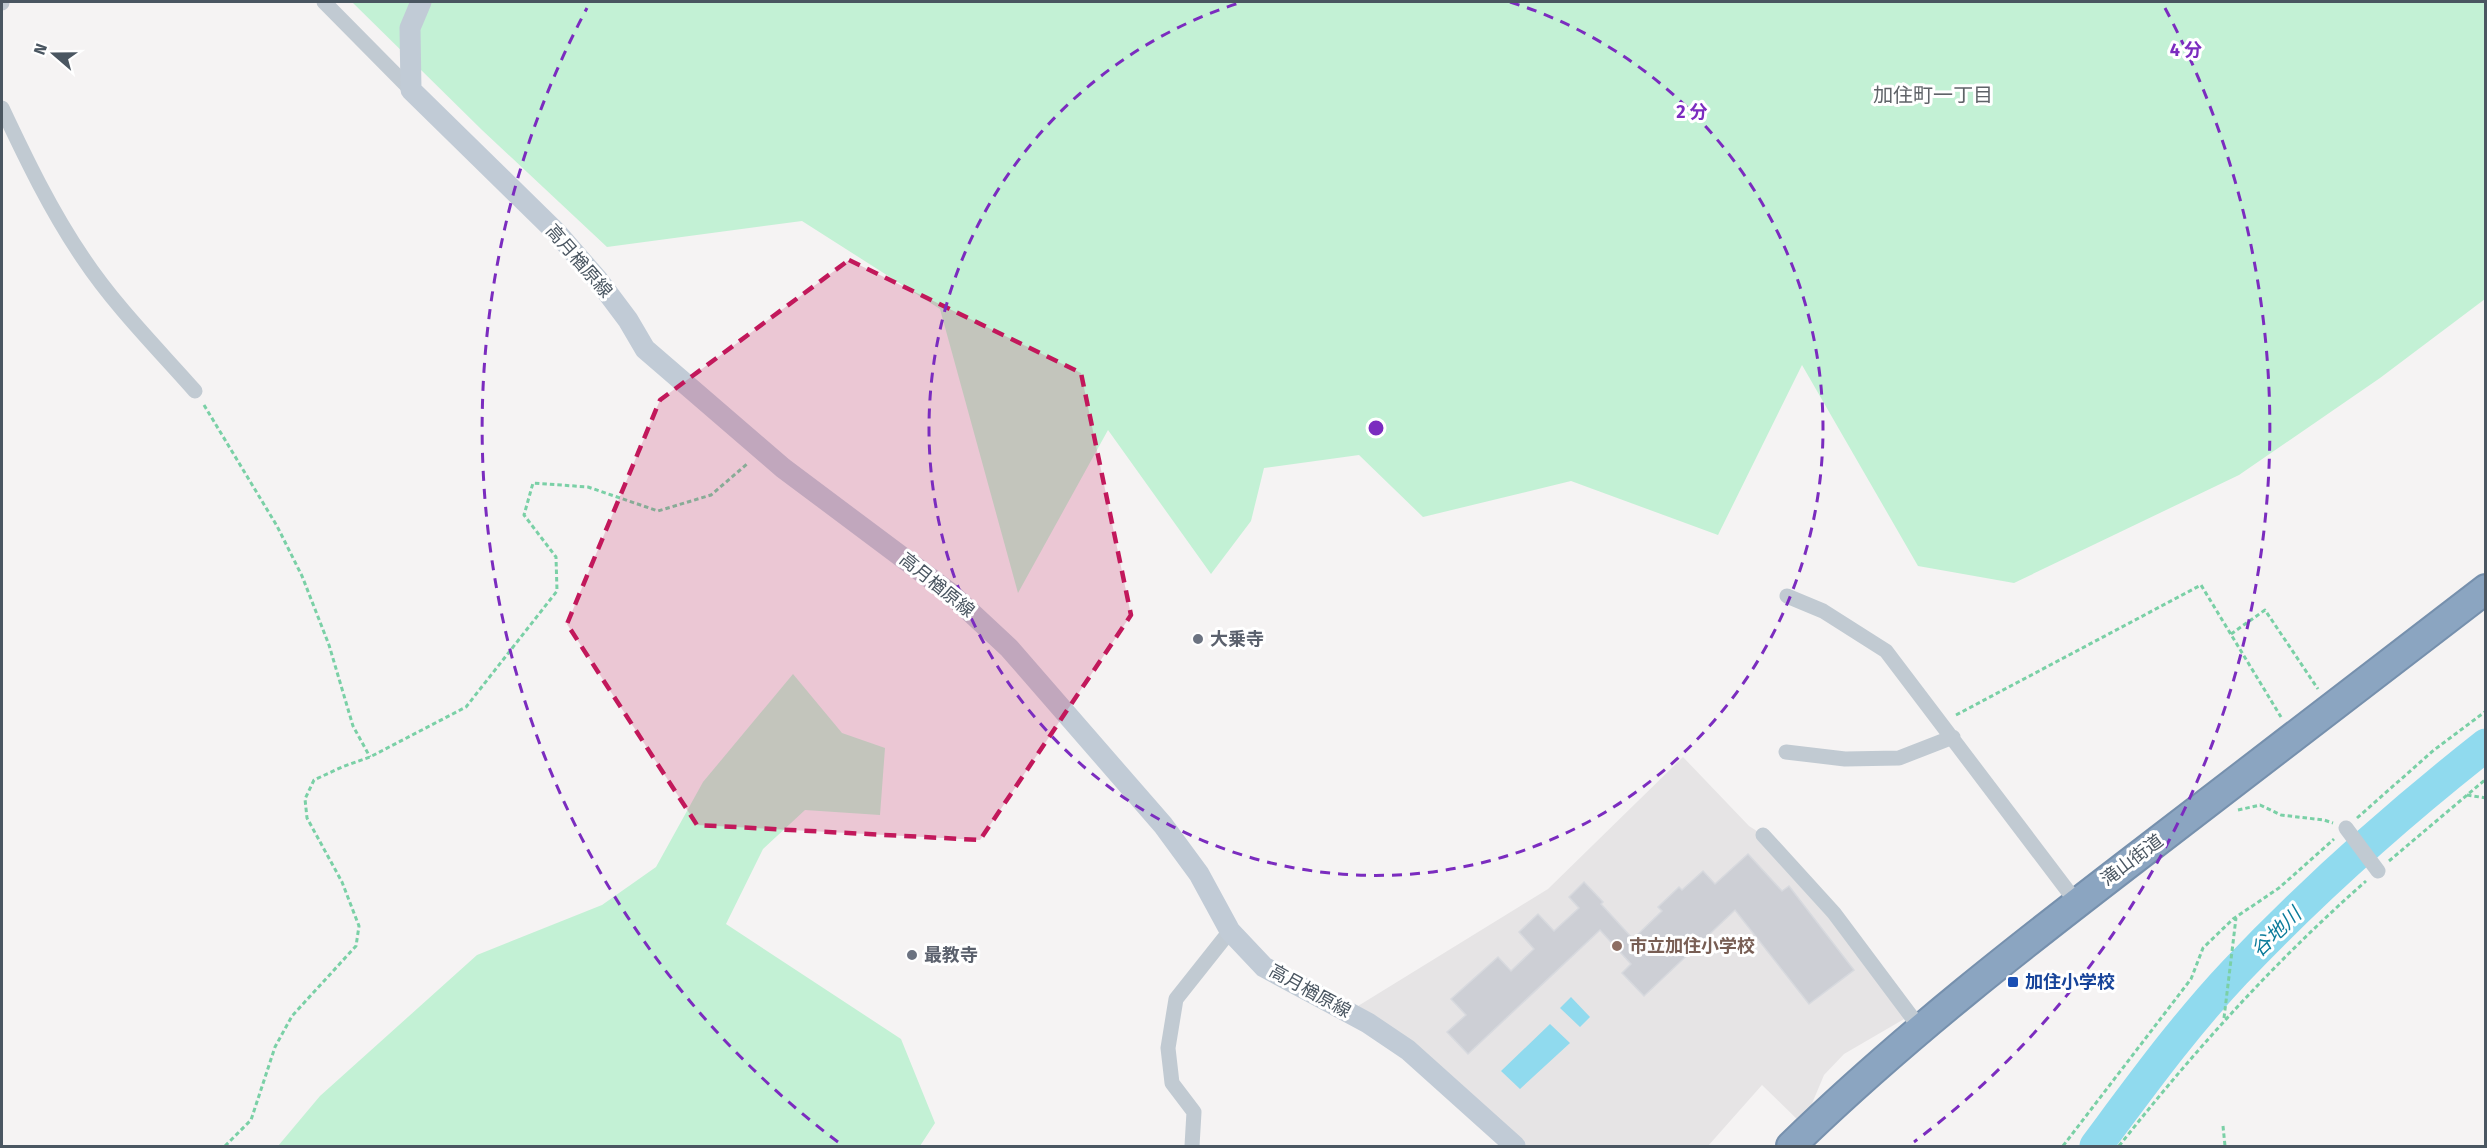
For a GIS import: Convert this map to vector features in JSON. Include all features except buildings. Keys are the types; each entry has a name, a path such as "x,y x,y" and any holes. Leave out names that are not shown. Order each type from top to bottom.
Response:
{"highway":[{"name":"滝山街道","path":"1791,1146 1849,1090 1920,1028 2077,903 2486,589"}],"main road":[{"path":"411,90 410,28 421,2"},
{"name":"高月楢原線","path":"411,90 557,233 598,280 628,320 645,349 783,468 950,593 1009,648 1163,825 1199,874 1230,931 1264,967 1368,1023 1408,1050 1515,1146"}],"street":[{"path":"324,2 411,90"},
{"path":"2,108 38,180 82,258 123,310 195,391"},
{"path":"1787,596 1823,611 1886,651 2077,903"},
{"path":"1786,752 1845,759 1899,759 1953,737"},
{"path":"2348,831 2375,868"},
{"path":"1763,835 1834,913 1920,1028"},
{"path":"1192,1146 1194,1112 1172,1083 1168,1048 1176,999 1230,931"}],"path":[{"path":"195,391 277,526 302,576 329,645 353,726 370,757"},
{"path":"225,1146 250,1120 275,1047 292,1016 356,946 359,926 342,882 307,818 305,798 314,780 370,757 466,706 557,591 556,557 524,515 533,483 588,487 658,511 711,495 762,450"},
{"path":"1941,723 2201,585 2293,737"},
{"path":"2231,634 2265,610 2331,708"},
{"path":"2063,1146 2191,979 2203,948 2236,917 2279,888 2348,831 2434,750 2486,711"},
{"path":"2119,1146 2176,1074 2255,986 2375,868 2486,778"},
{"path":"2466,795 2486,798"},
{"path":"2231,811 2260,805 2281,815 2324,820 2348,831"},
{"path":"2224,1020 2236,917"},
{"path":"2223,1126 2225,1146"}],"highlighted area":[{"path":"849,260 1081,373 1131,615 980,840 697,825 567,624 660,400"}],"shaded area":[{"path":"1683,757 1749,826 1763,835 1911,1015 1844,1054 1824,1075 1803,1125 1762,1085 1708,1146 1526,1146 1414,1043 1358,1006 1548,889"}],"green space":[{"path":"352,2 2485,2 2485,299 2380,378 2239,475 2014,583 1918,566 1802,365 1718,535 1571,481 1423,517 1359,455 1264,468 1251,521 1211,574 1108,430 1018,593 940,309 802,221 607,247 482,130"},
{"path":"793,674 842,733 885,748 880,815 805,810 763,849 726,924 901,1039 935,1123 920,1146 278,1146 320,1096 477,955 602,905 656,867 703,782"}],"water":[{"path":"1571,997 1590,1017 1580,1027 1560,1008"},
{"path":"1550,1024 1570,1043 1520,1089 1501,1071"}],"waterway":[{"name":"谷地川","path":"2096,1146 2163,1057 2235,972 2356,854 2486,745"}],"place":[{"name":"大乗寺","path":"1198,639"},
{"name":"市立加住小学校","path":"1617,946"},
{"name":"最教寺","path":"912,955"},
{"name":"加住小学校","path":"2013,982"}],"district":[{"name":"加住町一丁目","path":"1933,95"}]}
